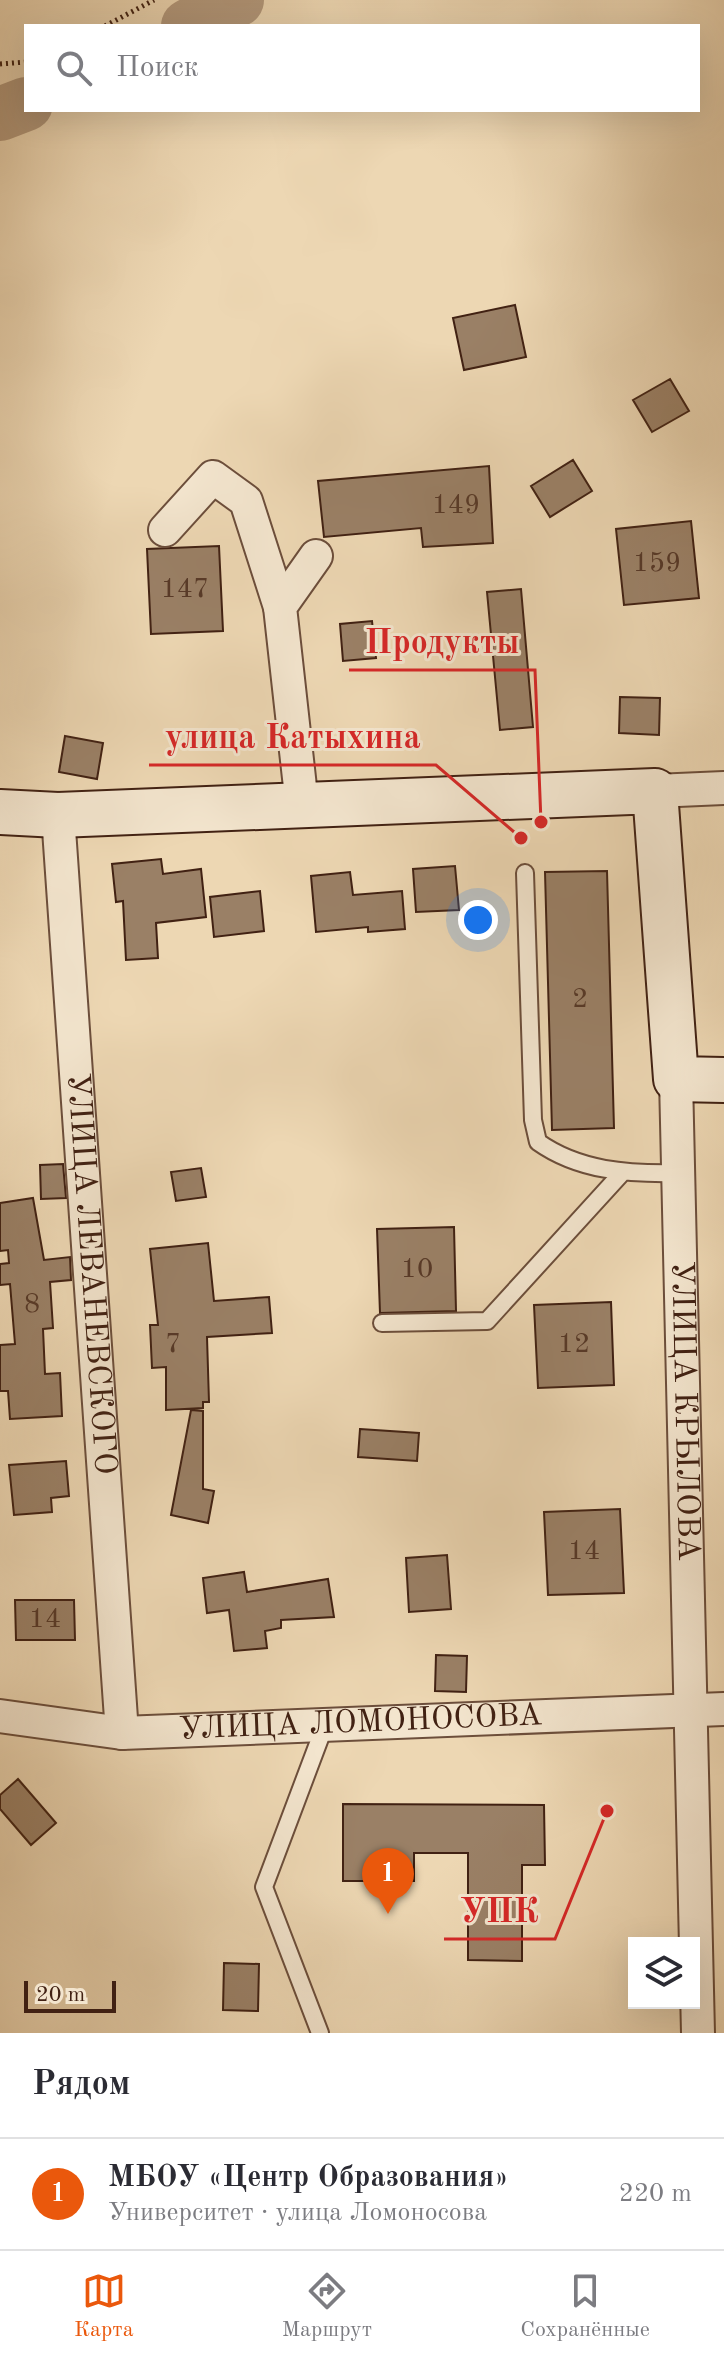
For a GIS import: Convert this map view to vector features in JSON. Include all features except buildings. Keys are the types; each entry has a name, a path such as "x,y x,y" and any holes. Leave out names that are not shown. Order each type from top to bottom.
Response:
{"street":[{"path":"165,530 213,477 246,501 280,607 302,805"},
{"path":"280,607 316,556"},
{"path":"0,812 58,815 724,788"},
{"name":"УЛИЦА КРЫЛОВА","path":"655,791 676,1079 688,1710 698,2033"},
{"name":"УЛИЦА ЛЕВАНЕВСКОГО","path":"58,815 122,1733"},
{"path":"676,1079 724,1080"},
{"name":"УЛИЦА ЛОМОНОСОВА","path":"0,1716 122,1733 724,1709"}],"lane":[{"path":"525,873 533,1120 538,1142 556,1155 621,1174 677,1173"},
{"path":"382,1323 487,1321 621,1174"},
{"path":"320,2033 264,1887 325,1725"}],"path":[{"path":"109,24 154,0"},
{"path":"0,64 24,62"}],"waterway":[{"path":"192,24 237,0"},
{"path":"0,114 24,105"}],"place":[{"name":"Продукты","path":"541,822"},
{"name":"улица Катыхина","path":"521,838"},
{"name":"УПК","path":"607,1811"},
{"name":"МБОУ «Центр Образования»","path":"388,1914"}]}
